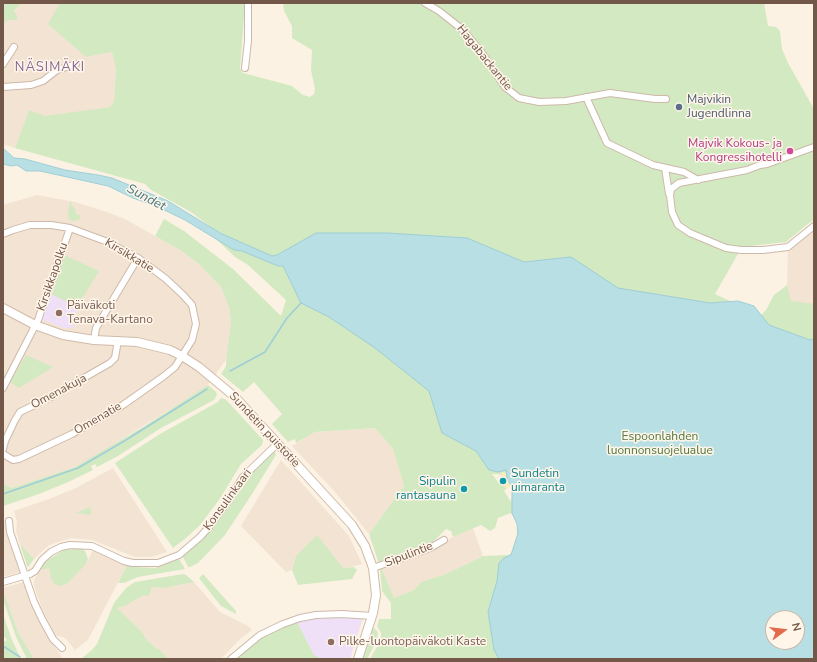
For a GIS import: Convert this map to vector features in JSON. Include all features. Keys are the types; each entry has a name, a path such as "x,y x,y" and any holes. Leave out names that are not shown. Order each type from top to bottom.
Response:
{"street":[{"path":"245,68 248,41 248,3"},
{"name":"Hagabackantie","path":"425,3 439,11 463,30 482,53 505,87 519,98 546,102 566,101 610,93 654,99 666,99"},
{"path":"3,64 14,47"},
{"path":"3,88 31,85 43,81 56,70 76,64"},
{"path":"586,97 607,143 652,165 684,172 698,180"},
{"path":"670,195 671,189 679,183 747,170 814,147"},
{"path":"665,168 672,212 678,225 690,233 726,248 763,250 788,247 814,226"},
{"name":"Kirsikkatie","path":"3,234 22,227 37,224 70,228 105,241 138,258 166,278 192,306 196,318 195,330 192,340 182,356"},
{"name":"Kirsikkapolku","path":"3,388 35,325 48,294 70,228"},
{"path":"94,340 96,328 138,258"},
{"name":"Sundetin puistotie","path":"3,308 35,325 63,335 94,340 138,342 170,350 199,367 235,397 352,526 365,546 373,568 376,595 372,616 358,659"},
{"name":"Omenakuja","path":"3,449 5,441 20,412 51,397 110,363 115,358 118,340"},
{"name":"Omenatie","path":"3,454 13,460 19,459 72,434 123,405 164,376 175,367 182,356"},
{"name":"Konsulinkaari","path":"3,582 35,571 42,560 51,552 61,547 70,545 92,546 124,561 134,563 158,563 179,555 209,527 243,477 277,444"},
{"path":"9,521 10,532 24,576 42,619 53,639 62,648"},
{"name":"Sipulintie","path":"373,568 430,548 444,540"},
{"path":"231,659 260,636 283,624 300,618 316,615 342,614 372,616"}],"shaded area":[{"path":"22,3 60,3 49,24 86,57 112,52 116,70 114,101 110,107 45,117 29,110 15,148 3,144 3,24"},
{"path":"37,195 75,202 125,219 180,250 200,265 221,287 229,307 231,321 226,360 207,386 75,467 12,488 3,484 3,205"},
{"path":"814,226 814,339 769,325 787,285 788,247"},
{"name":"Päiväkoti Tenava-Kartano","path":"51,294 77,307 73,328 64,328 41,319"},
{"path":"375,428 393,449 404,486 369,534 335,492 292,446 315,432"},
{"path":"281,460 349,536 362,564 343,569 296,556 292,570 286,572 241,526"},
{"path":"113,468 167,552 151,557 135,557 92,540 71,538 49,545 34,559 20,544 16,531 17,522 14,511 76,488"},
{"path":"3,516 20,572 3,577"},
{"path":"473,528 483,556 446,574 421,582 414,590 394,598 382,569 433,550 445,544 450,538"},
{"path":"93,550 127,565 88,640 75,650 65,638 55,635 42,609 34,586 34,580 40,570 49,567 51,579 67,584 86,564"},
{"path":"24,582 31,604 39,621 62,657 59,659 34,659 18,632 3,588"},
{"path":"194,582 220,612 248,626 252,630 239,640 221,659 168,659 160,650 147,640 141,631 117,608 125,606 144,595 151,587 165,588"},
{"name":"Pilke-luontopäiväkoti Kaste","path":"332,616 363,618 350,659 320,659 314,655 297,622"}],"green space":[{"path":"3,3 22,3 14,11 17,16 17,20 8,20 3,24"},
{"path":"60,3 245,3 240,69 243,73 292,86 303,95 310,97 314,94 315,89 311,70 312,50 292,38 292,26 284,11 283,3 764,3 768,26 776,27 780,31 782,49 788,63 814,109 814,219 786,242 742,247 715,294 762,316 761,315 766,310 774,295 787,285 791,301 814,304 814,659 370,659 381,640 381,633 377,626 379,619 391,619 391,603 382,591 380,569 382,569 394,598 414,590 421,582 446,574 483,556 509,555 513,550 517,537 516,520 511,513 498,518 495,528 490,531 481,525 453,537 451,531 446,529 429,546 379,564 369,534 404,486 393,449 375,428 315,432 296,443 295,439 288,442 272,424 282,414 254,382 243,392 221,374 226,366 231,321 229,307 221,287 200,265 180,250 155,236 164,219 184,231 233,269 281,316 286,300 248,265 235,257 213,236 212,228 191,212 151,190 145,184 15,148 29,110 45,116 110,107 114,101 116,70 112,52 86,57 48,24","holes":["492,474 498,474 510,478 512,495 511,502 504,491 507,488 498,482"]},
{"path":"70,202 72,203 71,206 73,206 77,215 81,215 79,220 69,220 68,212"},
{"path":"64,255 99,271 77,307 51,294"},
{"path":"26,355 53,367 19,388 10,382"},
{"path":"208,385 216,392 217,395 214,400 161,428 118,456 97,467 95,464 91,466 93,470 39,494 3,506 3,484 12,488 75,467 143,427"},
{"path":"221,398 225,399 231,405 263,440 262,445 241,464 219,500 200,525 173,548 115,463 160,434 218,402"},
{"path":"274,451 276,455 225,535 198,563 188,567 183,555 211,530 226,511 248,476"},
{"path":"90,507 91,515 76,513"},
{"path":"317,535 343,568 354,567 357,570 352,579 298,585 292,570 296,556"},
{"path":"20,544 34,559 28,567 27,566"},
{"path":"82,548 88,559 86,564 67,584 60,586 55,584 51,579 49,568 40,570 46,561 64,550"},
{"path":"179,559 185,569 138,577 124,583 118,583 127,565 155,568"},
{"path":"183,574 194,582 165,588 151,587 151,592 148,596 144,595 125,606 117,608 141,631 147,640 159,649 168,659 81,659 97,644 114,603 126,588 135,582"},
{"path":"203,574 236,611 236,614 221,606 199,578"},
{"path":"3,591 18,632 34,659 27,659 16,637 3,599"},
{"path":"3,614 12,640 21,659 3,659 3,642 7,640 3,635"},
{"path":"297,622 314,655 320,659 239,659 237,656 253,642 269,633"},
{"path":"371,628 374,628 378,632 377,640 367,659 361,659"}],"sand":[{"name":"Sundetin uimaranta","path":"502,472 507,473 507,480 512,487 507,488 498,482"}],"water":[{"name":"Espoonlahden luonnonsuojelualue","path":"3,148 14,158 25,159 65,170 112,178 168,201 220,233 272,256 277,255 316,233 387,233 467,238 524,262 571,257 618,288 710,303 738,301 754,306 769,325 810,340 814,339 814,659 499,659 494,650 488,612 497,581 499,563 504,558 511,555 518,533 517,524 512,513 512,487 507,479 506,470 498,472 489,470 476,451 442,433 429,391 375,348 329,317 301,303 283,266 278,266 242,251 234,250 185,220 108,186 40,171 26,171 17,165 11,166 3,164"}],"waterway":[{"path":"230,371 265,352 287,318 301,303"},
{"path":"3,494 78,468 207,389"},
{"path":"3,646 20,657"}],"place":[{"name":"Majvikin Jugendlinna","path":"679,107"},
{"name":"Majvik Kokous- ja Kongressihotelli","path":"790,151"},
{"name":"Päiväkoti Tenava-Kartano","path":"59,313"},
{"name":"Sundetin uimaranta","path":"503,481"},
{"name":"Sipulin rantasauna","path":"464,489"},
{"name":"Pilke-luontopäiväkoti Kaste","path":"331,642"}],"district":[{"name":"NÄSIMÄKI","path":"50,68"}],"water label":[{"name":"Sundet","path":"146,198"}]}
